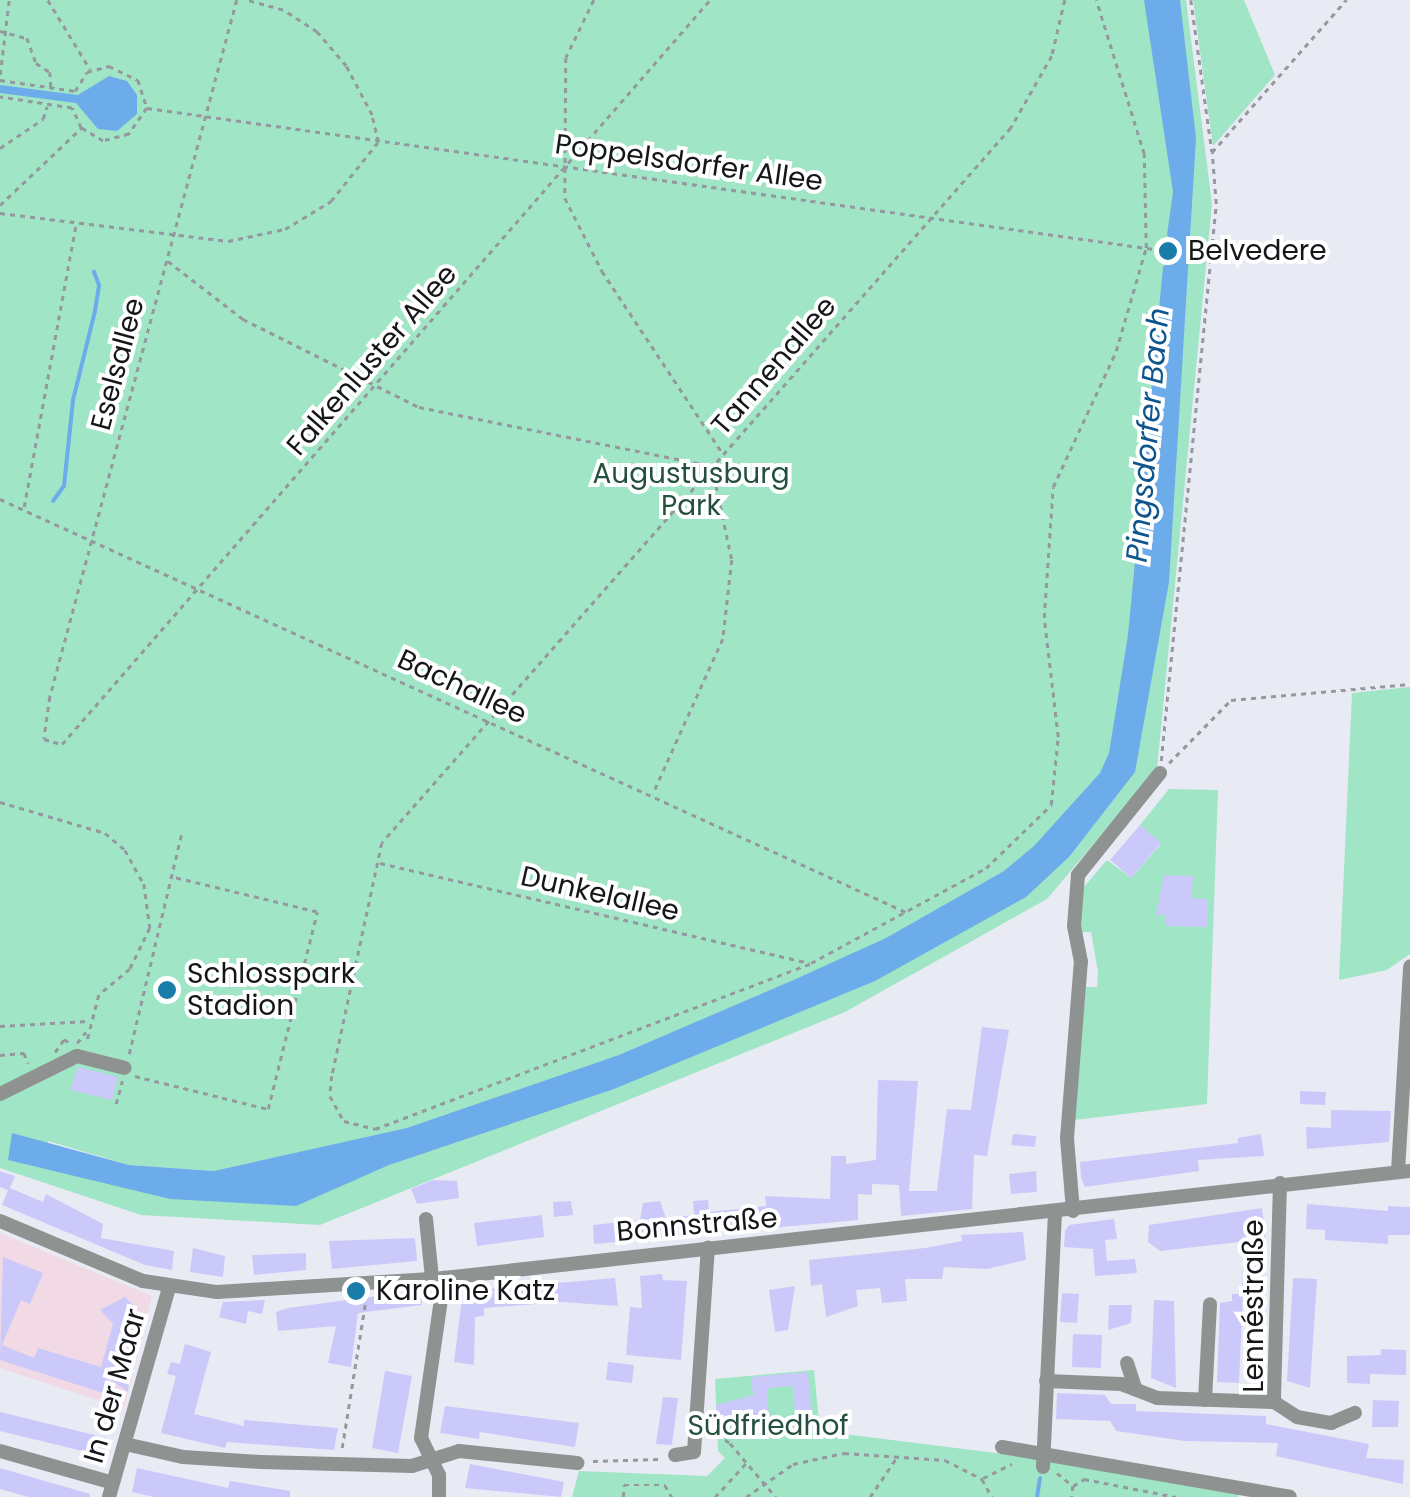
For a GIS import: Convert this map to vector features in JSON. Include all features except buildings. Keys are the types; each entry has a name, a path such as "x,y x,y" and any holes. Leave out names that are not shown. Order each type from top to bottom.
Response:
{"street":[{"path":"1073,1211 1067,1138 1082,962 1074,926 1078,875 1160,773"},
{"path":"1404,1171 1410,966"},
{"path":"0,1094 78,1056 125,1068"},
{"name":"Bonnstraße","path":"0,1221 169,1288 217,1292 438,1278 1055,1214 1280,1183 1404,1171"},
{"name":"Lennéstraße","path":"1280,1183 1274,1402 1297,1417 1332,1423 1355,1413"},
{"path":"1043,1460 1055,1214"},
{"path":"426,1219 438,1278 421,1438 427,1460 439,1474 440,1497"},
{"path":"676,1455 694,1452 708,1248"},
{"name":"In der Maar","path":"111,1490 169,1288"},
{"path":"1205,1400 1210,1304"},
{"path":"1127,1363 1134,1388"},
{"path":"1046,1381 1134,1388 1150,1398 1274,1402"},
{"path":"125,1444 184,1457 340,1465 412,1466 459,1451 576,1462"},
{"path":"1002,1447 1043,1460 1290,1497"},
{"path":"0,1451 111,1490"}],"path":[{"path":"0,97 72,108 81,128 103,140 124,138 147,108 130,72 109,66 91,71 74,91 0,78 3,31 10,0"},
{"path":"48,0 91,71"},
{"name":"Eselsallee","path":"62,744 44,739 91,540 237,0"},
{"path":"0,212 172,236 250,240 284,229 331,201 378,142 359,86 331,46 301,19 245,0"},
{"path":"594,0 566,58 566,198 602,272 723,454"},
{"name":"Falkenluster Allee","path":"62,744 376,389 563,166 710,0"},
{"name":"Tannenallee","path":"812,964 375,1129 358,1128 344,1120 330,1096 382,843 932,217 1034,94 1066,0"},
{"path":"812,964 986,868 1050,806 1058,737 1044,618 1052,486 1116,351 1146,248 1144,154 1096,0"},
{"path":"1160,773 1216,204 1191,0"},
{"path":"1212,152 1346,0"},
{"path":"0,17 7,18"},
{"path":"3,31 30,41 36,62 50,72 51,87"},
{"path":"0,148 44,119 48,104"},
{"name":"Poppelsdorfer Allee","path":"147,108 1168,251"},
{"path":"0,205 81,128"},
{"path":"23,510 76,223"},
{"path":"166,260 244,319 376,389 482,424 712,466 732,560 723,639 652,797"},
{"name":"Bachallee","path":"0,499 908,912"},
{"path":"1160,773 1232,700 1410,684"},
{"path":"0,802 87,823 118,843 140,872 153,916 130,969 99,996 76,1048 64,1039 54,1052"},
{"path":"125,1068 182,832"},
{"name":"Dunkelallee","path":"380,863 812,964"},
{"path":"116,1104 124,1073 268,1110 317,912 172,877"},
{"path":"0,1026 89,1022"},
{"path":"0,1055 24,1053 29,1066 39,1062"},
{"path":"340,1465 368,1282"},
{"path":"696,1429 717,1430 776,1497"},
{"path":"576,1462 676,1455"},
{"path":"870,1497 898,1455"},
{"path":"746,1497 763,1483 815,1458 898,1455 945,1460 982,1479 992,1497"},
{"path":"1043,1460 1072,1486 1072,1497"},
{"path":"715,1497 748,1461"},
{"path":"982,1479 1018,1462"},
{"path":"1072,1486 1084,1480 1176,1497"},
{"path":"623,1497 624,1485 666,1485 672,1497"}],"shaded area":[{"path":"0,1233 152,1296 124,1409 0,1368"}],"green space":[{"name":"Augustusburg Park","path":"0,0 1186,0 1212,204 1157,769 1047,899 845,1012 320,1225 141,1215 0,1168","holes":["48,1141 129,1165 214,1171 260,1165 170,1199 42,1166"]},
{"path":"1193,0 1244,0 1275,75 1213,146"},
{"path":"1410,687 1410,954 1387,970 1339,980 1352,693"},
{"path":"1169,789 1218,790 1207,1104 1074,1120 1086,987 1097,987 1098,972 1091,932 1080,932 1083,888 1107,860 1131,878 1161,844 1140,825"},
{"name":"Südfriedhof","path":"814,1370 820,1431 1043,1459 1239,1491 1238,1497 572,1497 579,1471 707,1476 725,1458 718,1451 715,1379"}],"water":[{"path":"1144,0 1180,0 1196,138 1169,582 1135,772 1069,857 1026,897 875,981 614,1089 389,1165 296,1206 170,1199 8,1160 12,1133 129,1165 214,1171 407,1128 619,1055 798,978 886,938 1004,871 1034,846 1100,773 1109,753 1128,635 1163,267 1180,251 1167,235 1173,192"},
{"path":"109,76 127,81 137,95 137,114 117,131 98,129 76,103 0,93 0,85 78,95"}],"waterway":[{"path":"53,501 64,486 73,400 99,285 94,272"},
{"name":"Pingsdorfer Bach","path":"1037,1497 1040,1478"}],"place":[{"name":"Belvedere","path":"1168,251"},
{"name":"Schlosspark Stadion","path":"167,990"},
{"name":"Karoline Katz","path":"356,1291"}]}
